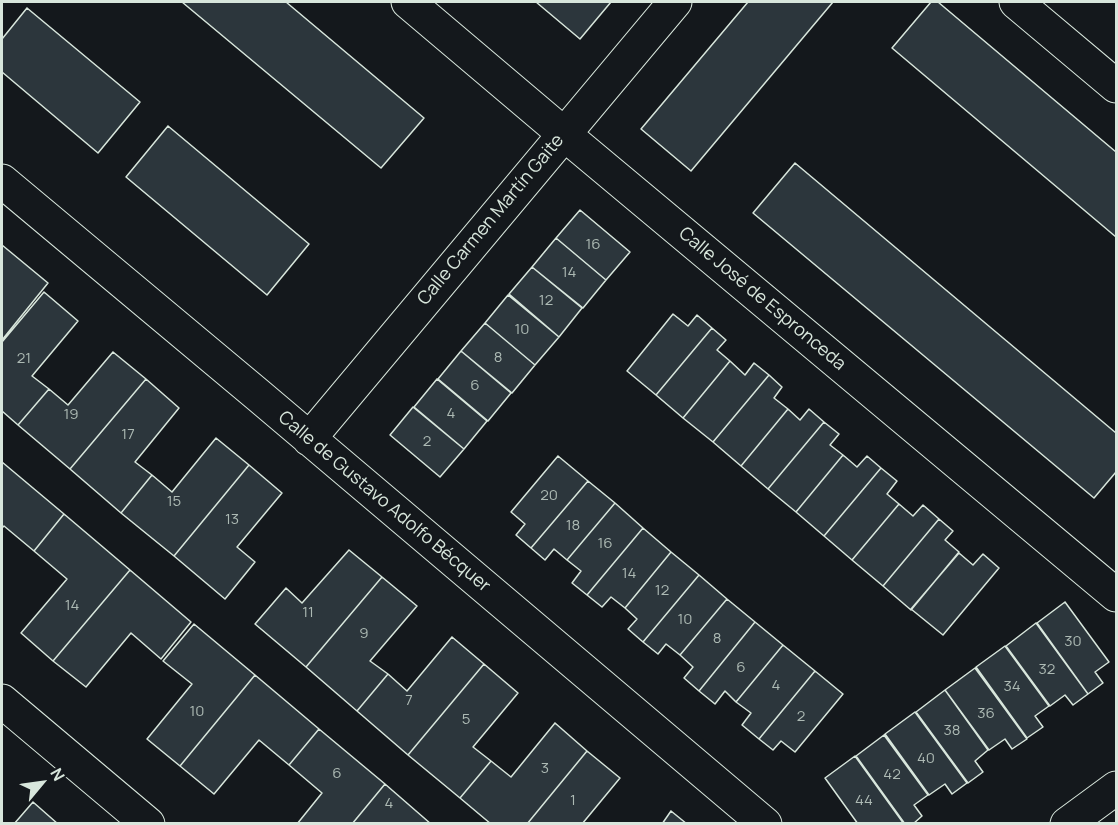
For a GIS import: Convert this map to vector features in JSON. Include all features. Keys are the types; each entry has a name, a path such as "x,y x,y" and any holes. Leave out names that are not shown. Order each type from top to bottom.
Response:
{"street":[{"name":"Calle José de Espronceda","path":"408,2 1116,595"},
{"name":"Calle Carmen Martín Gaite","path":"309,439 675,2"},
{"path":"1016,2 1116,86"},
{"name":"Calle de Gustavo Adolfo Bécquer","path":"2,181 765,824"},
{"path":"2,701 148,824"},
{"path":"1067,824 1116,788"}],"building":[{"path":"182,2 286,2 424,118 381,168"},
{"path":"536,2 611,2 580,39"},
{"path":"748,2 833,2 691,171 641,129"},
{"path":"931,2 938,2 1116,152 1116,237 892,48"},
{"path":"27,8 140,102 98,153 2,72 2,39"},
{"path":"168,126 309,244 267,295 126,177"},
{"path":"795,163 1116,433 1116,472 1094,498 753,213"},
{"path":"580,210 630,252 606,280 556,238"},
{"path":"556,238 606,280 583,308 532,267"},
{"path":"2,245 48,283 2,340"},
{"path":"532,267 582,308 559,337 509,294"},
{"path":"44,292 78,321 32,376 49,389 18,425 2,411 2,342"},
{"path":"508,295 559,337 535,365 485,323"},
{"path":"673,314 688,326 697,315 712,328 656,395 627,371"},
{"path":"485,323 535,365 512,393 461,351"},
{"path":"712,328 726,340 717,350 730,361 683,418 656,395"},
{"path":"461,351 511,393 488,421 438,379"},
{"path":"113,352 146,379 70,469 18,425 49,389 68,405"},
{"path":"730,361 745,375 754,363 769,375 713,442 683,418"},
{"path":"769,375 782,387 774,398 788,409 741,466 713,442"},
{"path":"146,379 179,408 135,462 152,475 121,513 70,469"},
{"path":"437,379 487,421 464,449 414,407"},
{"path":"413,407 464,449 440,477 390,435"},
{"path":"788,409 800,420 809,409 824,422 768,489 741,466"},
{"path":"824,422 839,434 830,445 843,455 796,512 768,489"},
{"path":"216,438 249,465 174,556 121,513 152,475 172,492"},
{"path":"843,455 857,467 867,456 881,468 824,536 796,512"},
{"path":"558,456 588,481 531,548 516,535 525,524 511,512"},
{"path":"2,462 64,514 34,551 4,526 2,528"},
{"path":"249,465 282,493 237,547 255,562 225,599 174,556"},
{"path":"881,468 897,481 887,494 899,504 852,560 824,536"},
{"path":"588,481 615,503 567,560 554,549 545,560 531,548"},
{"path":"615,503 643,528 587,595 572,583 581,571 567,560"},
{"path":"899,504 913,516 923,505 939,519 883,586 852,560"},
{"path":"64,514 130,570 53,661 21,633 67,579 34,551"},
{"path":"939,519 953,531 945,540 959,552 911,610 883,586"},
{"path":"643,528 671,552 625,608 611,597 602,607 587,595"},
{"path":"349,550 382,577 306,667 255,624 286,588 302,603"},
{"path":"671,552 699,575 643,642 628,629 637,619 625,608"},
{"path":"959,553 973,565 983,554 999,568 943,635 911,609"},
{"path":"130,570 191,622 161,659 131,633 86,687 53,661"},
{"path":"699,575 727,599 680,655 666,644 658,654 643,642"},
{"path":"382,577 417,606 370,661 388,674 357,711 306,667"},
{"path":"727,599 755,622 699,691 684,678 693,667 680,655"},
{"path":"1065,602 1109,662 1095,672 1103,683 1088,694 1037,623"},
{"path":"755,622 783,645 736,702 725,691 715,704 699,691"},
{"path":"1036,623 1088,694 1073,705 1065,695 1050,706 1006,646"},
{"path":"194,624 255,675 180,766 147,739 192,684 163,661"},
{"path":"452,637 484,664 408,755 357,711 388,674 407,691"},
{"path":"783,645 815,671 759,739 742,725 751,713 736,702"},
{"path":"1005,646 1049,706 1035,716 1043,727 1027,738 976,667"},
{"path":"484,664 518,693 473,747 491,761 460,798 408,755"},
{"path":"975,668 1027,739 1012,749 1005,739 989,750 945,690"},
{"path":"815,671 843,694 795,752 781,741 773,750 759,739"},
{"path":"255,675 319,729 289,765 259,740 214,794 180,766"},
{"path":"945,690 988,750 975,761 983,772 968,783 916,712"},
{"path":"915,712 967,783 952,794 945,784 929,795 885,734"},
{"path":"555,723 587,751 527,824 491,824 460,798 491,761 511,777"},
{"path":"319,729 385,784 352,824 297,824 322,793 289,765"},
{"path":"884,735 928,795 914,805 922,816 913,824 905,824 856,756"},
{"path":"587,751 620,778 582,824 527,824"},
{"path":"855,756 904,824 858,824 825,778"},
{"path":"385,784 431,824 352,824"},
{"path":"33,802 58,824 14,824"},
{"path":"671,811 687,824 662,824"}]}
